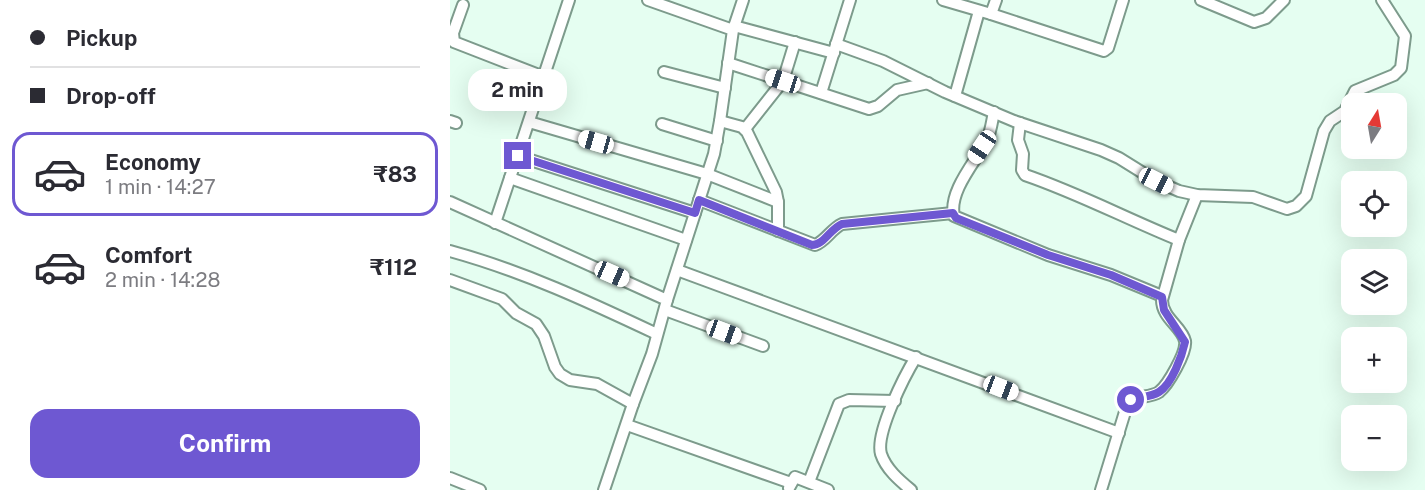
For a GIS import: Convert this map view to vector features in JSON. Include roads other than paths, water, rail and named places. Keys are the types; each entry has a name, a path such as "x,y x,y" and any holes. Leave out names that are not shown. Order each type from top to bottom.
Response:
{"street":[{"path":"495,223 569,0"},
{"path":"648,0 734,28 872,57 955,96 1020,123 1093,146 1119,158 1168,187 1197,195 1248,196 1287,209 1300,203 1306,196 1321,138 1327,125 1345,111 1355,91 1394,75 1401,68 1405,39 1382,0"},
{"path":"604,490 652,354 717,141 734,28 743,0"},
{"path":"821,93 850,0"},
{"path":"943,0 1104,51 1108,48 1123,0"},
{"path":"991,14 996,0"},
{"path":"1201,0 1254,22 1266,18 1284,0"},
{"path":"463,6 453,33 454,42 544,77"},
{"path":"955,96 980,10"},
{"path":"745,129 783,81 795,42"},
{"path":"728,63 871,109 897,90 928,83"},
{"path":"663,72 725,88"},
{"path":"994,112 987,140 962,178 953,213 956,218 1048,255 1111,275 1162,297"},
{"path":"720,121 745,129 778,202 778,231"},
{"path":"529,122 707,174 778,202"},
{"path":"1020,123 1017,140 1023,154 1022,170 1025,175 1073,192 1141,225 1179,240"},
{"path":"662,124 717,141"},
{"path":"518,156 695,213"},
{"path":"510,178 687,240"},
{"path":"1102,490 1129,401 1161,390 1176,368 1185,344 1164,310 1162,297 1179,240 1197,195"},
{"path":"699,200 815,245 820,243 831,230 842,224 953,213"},
{"path":"450,202 666,305 763,346"},
{"path":"450,251 486,261 546,283 657,334"},
{"path":"677,270 1119,433"},
{"path":"450,280 502,299 516,313 536,324 544,336 555,368 560,374 570,380 597,384 633,404"},
{"path":"911,490 891,471 880,449 884,426 916,357"},
{"path":"809,482 839,404 849,400 895,401"},
{"path":"627,425 789,487 795,477 828,490"},
{"path":"450,478 480,490"}]}
